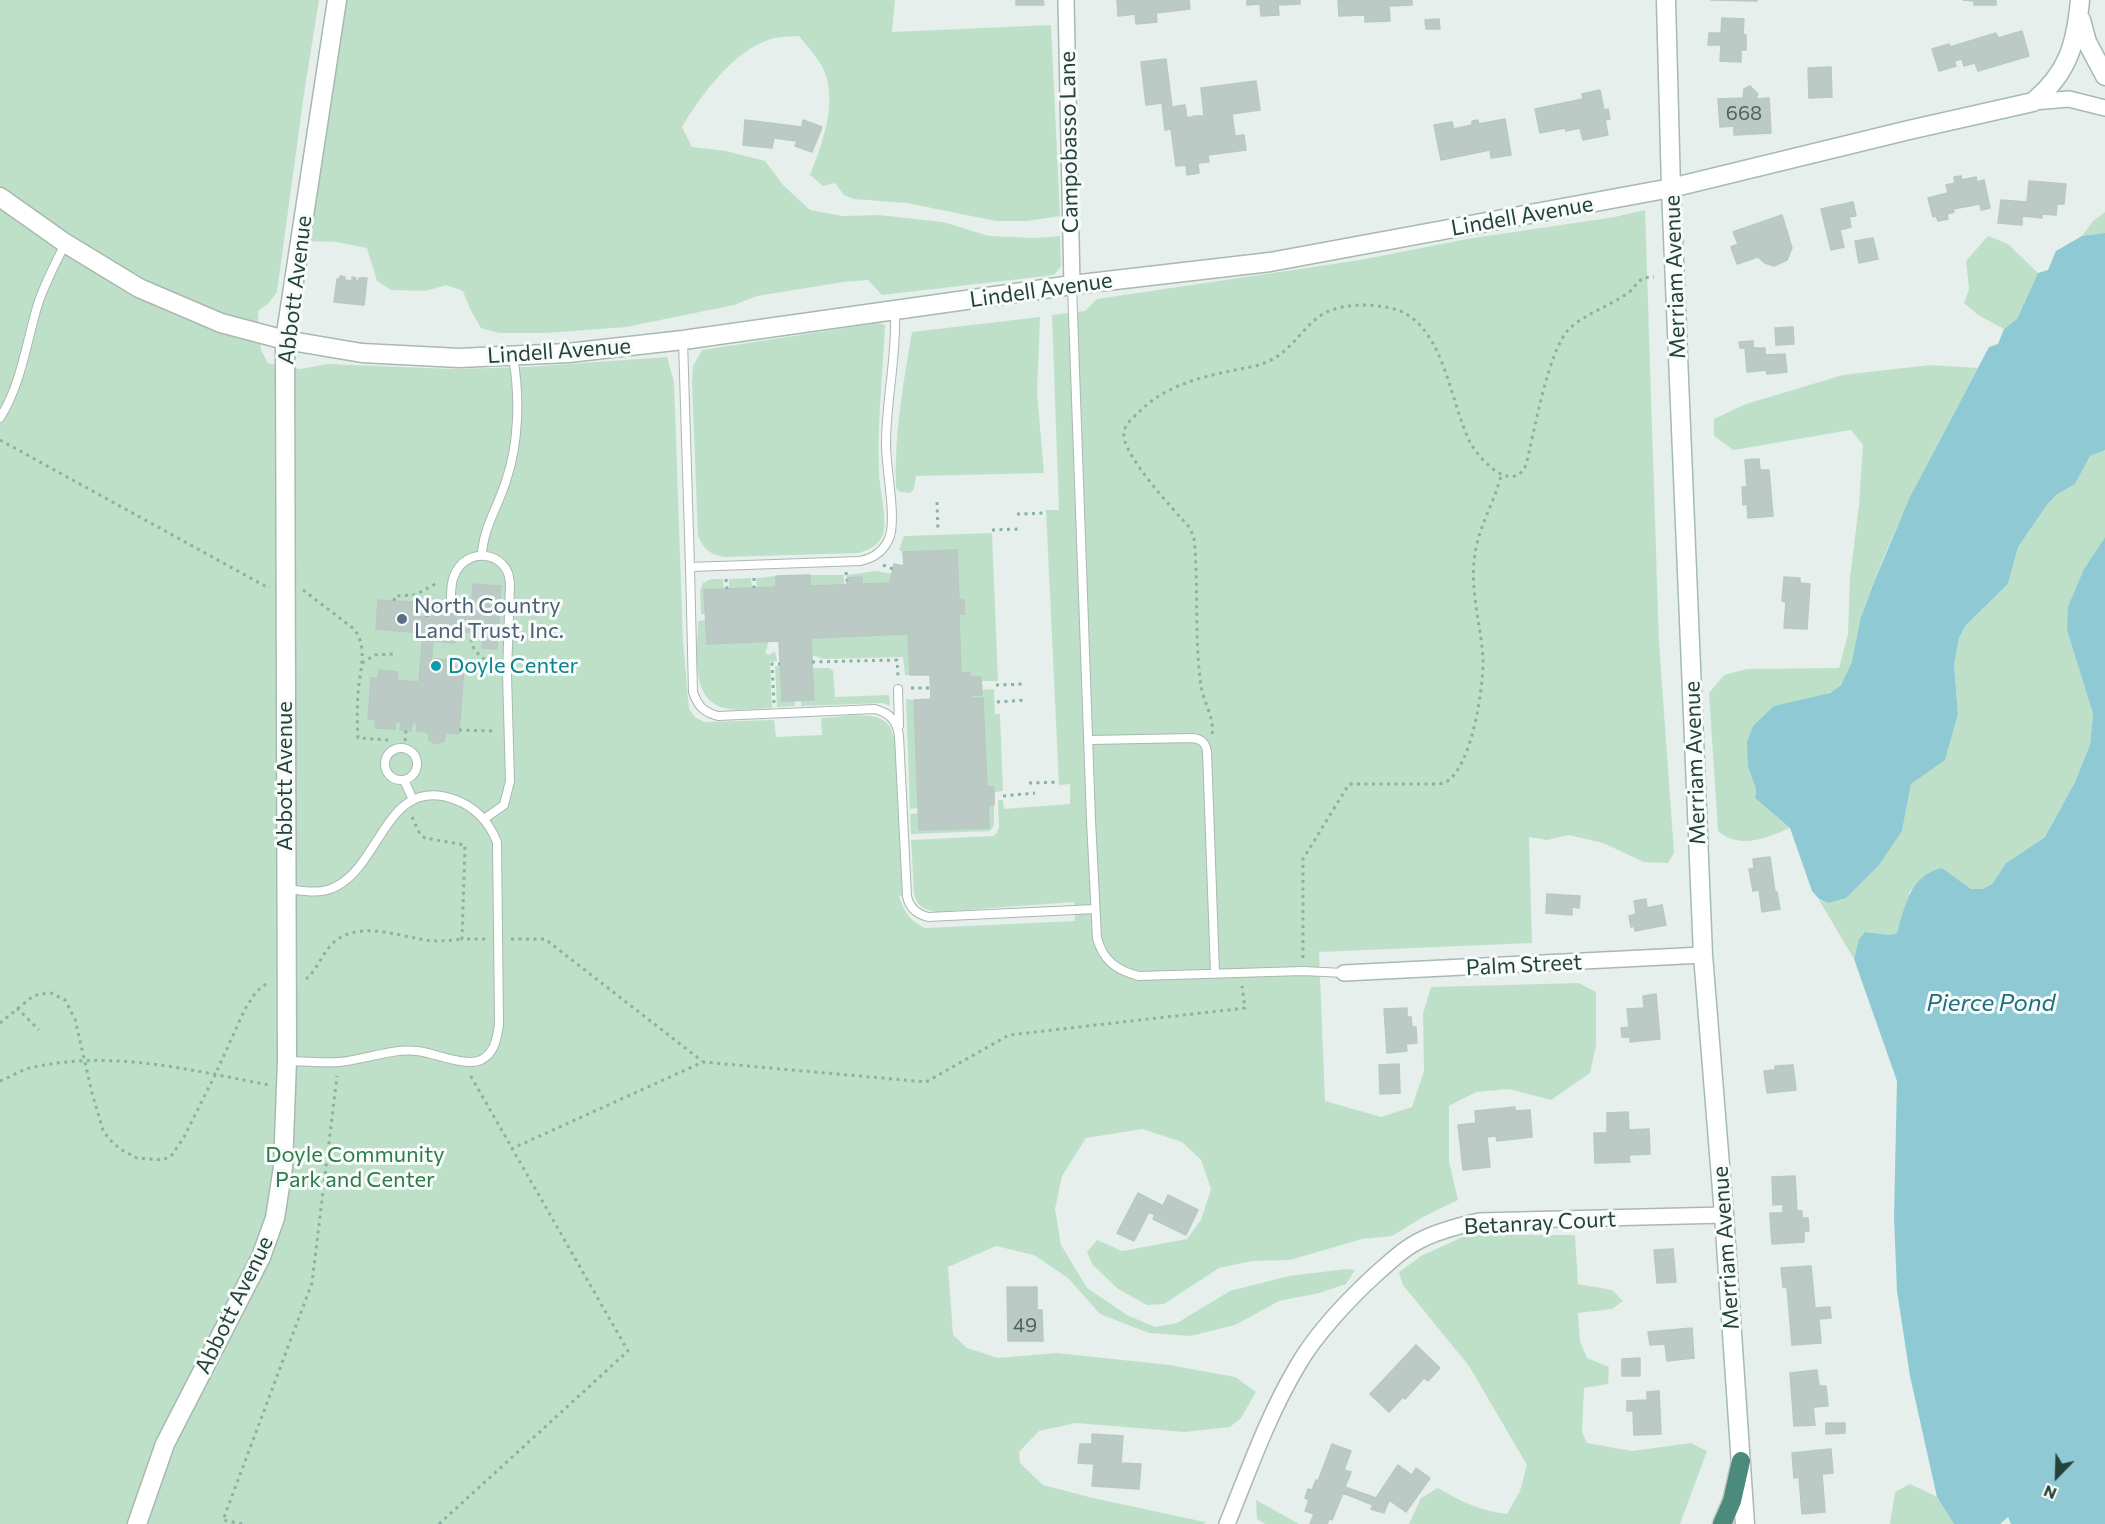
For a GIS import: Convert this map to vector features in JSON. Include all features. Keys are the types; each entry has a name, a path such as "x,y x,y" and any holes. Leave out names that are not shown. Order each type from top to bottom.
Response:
{"highway":[{"path":"1722,1524 1732,1501 1742,1461"}],"street":[{"name":"Abbott Avenue","path":"138,1524 165,1444 261,1257 275,1218 283,1167 287,1061 285,340 337,0"},
{"name":"Campobasso Lane","path":"1066,0 1072,285"},
{"name":"Merriam Avenue","path":"1666,0 1671,188 1703,955 1724,1215 1745,1524"},
{"path":"2080,6 2087,42 2105,76"},
{"path":"2033,102 2049,88 2067,62 2074,43 2080,6"},
{"name":"Lindell Avenue","path":"0,197 65,243 139,288 221,323 285,340 362,353 459,358 513,356 568,353 683,340 1072,285 1270,262 1671,188 2033,102 2069,99 2105,108"},
{"name":"Palm Street","path":"1344,973 1703,955"},
{"name":"Betanray Court","path":"1227,1524 1272,1413 1299,1363 1333,1319 1364,1285 1396,1256 1420,1240 1450,1228 1479,1221 1724,1215"}],"lane":[{"path":"0,418 11,401 38,304 49,274 65,243"},
{"path":"1072,285 1095,909 1100,950 1106,960 1116,967 1139,976 1215,973 1344,973"},
{"path":"690,567 860,561 870,559 880,551 889,537 892,519 886,470 886,441 895,347 895,310"},
{"path":"683,340 693,692 697,703 704,711 718,716 875,709 891,716 896,722 899,736"},
{"path":"482,555 484,535 507,479 513,451 517,376 513,356"},
{"path":"450,609 453,577 463,563 482,555 501,562 510,575 507,674 510,781 506,800 497,811 484,819"},
{"path":"898,689 907,896 915,911 928,918 1095,909"},
{"path":"1090,740 1199,738 1206,746 1215,973"},
{"path":"401,749 411,752 417,760 416,770 404,780 394,778 387,771 386,766 388,756 401,749"},
{"path":"404,780 413,800"},
{"path":"286,889 324,891 348,879 363,862 396,811 413,800 429,796 447,797 474,808 484,819 497,842 498,1038 494,1047 480,1060 462,1062 433,1053 415,1051 397,1051 339,1062 287,1061"}],"path":[{"path":"1206,746 1213,728 1201,686 1197,648 1194,538 1190,528 1131,456 1126,445 1124,430 1130,421 1164,392 1188,381 1269,361 1292,346 1323,313 1337,308 1378,305 1397,309 1419,323 1432,342 1453,390 1470,442 1501,476 1513,477 1520,475 1526,465 1554,354 1568,330 1582,319 1626,294 1638,280 1654,277"},
{"path":"0,440 265,586 271,587"},
{"path":"1304,972 1303,859 1349,784 1445,782 1455,774 1467,749 1476,725 1483,660 1473,565 1479,532 1491,507 1501,476"},
{"path":"937,502 938,532"},
{"path":"1017,514 1046,513"},
{"path":"992,530 1018,529"},
{"path":"298,588 354,629 360,641 362,663 357,697 358,738 390,740"},
{"path":"394,601 395,596 411,596 424,590"},
{"path":"427,617 429,608 436,608"},
{"path":"483,637 471,636 472,647 478,654 507,674"},
{"path":"362,663 375,656 393,654"},
{"path":"812,662 897,660 898,689 930,688"},
{"path":"774,713 772,664 780,664"},
{"path":"996,685 1025,684"},
{"path":"997,702 1025,700"},
{"path":"405,741 406,730"},
{"path":"459,730 508,732"},
{"path":"1029,783 1059,782"},
{"path":"1003,796 1035,793"},
{"path":"410,812 415,825 425,838 465,845 462,939"},
{"path":"303,982 314,972 333,943 359,932 398,933 440,942 462,939 545,939 702,1062"},
{"path":"511,1149 702,1062 926,1082 1009,1035 1245,1008 1241,974"},
{"path":"0,1023 17,1008 39,994 51,993 65,1000 75,1019 103,1130 120,1149 137,1158 152,1161 163,1160 172,1155 254,995 262,986 275,982"},
{"path":"17,1008 39,1030"},
{"path":"0,1081 32,1067 84,1060 116,1059 181,1067 286,1089"},
{"path":"242,1524 223,1520 312,1283 339,1062"},
{"path":"440,1524 628,1351 462,1062"}],"green space":[{"name":"Doyle Community Park and Center","path":"0,0 319,0 277,292 258,313 261,350 268,363 301,369 327,364 454,369 526,367 667,357 674,382 683,641 689,709 695,717 704,722 774,720 776,737 822,735 821,718 864,715 883,720 890,727 893,736 899,736 907,896 899,896 908,915 925,928 1075,921 1074,902 938,912 923,908 914,895 911,840 993,836 999,827 998,800 1003,800 1004,809 1070,804 1070,784 1059,785 1046,510 1059,510 1052,315 1085,311 1097,299 1360,260 1467,239 1615,217 1645,210 1659,643 1674,853 1668,863 1644,862 1603,843 1569,835 1547,840 1529,837 1532,943 1319,952 1325,1101 1381,1117 1412,1107 1424,1071 1423,1014 1431,987 1579,983 1596,992 1596,1045 1590,1073 1551,1100 1509,1089 1476,1092 1449,1106 1449,1161 1458,1200 1423,1217 1392,1236 1362,1239 1290,1260 1252,1261 1219,1268 1164,1304 1147,1305 1118,1289 1092,1264 1087,1252 1097,1240 1122,1251 1187,1239 1201,1220 1211,1189 1201,1160 1182,1142 1142,1129 1086,1138 1062,1176 1055,1209 1061,1245 1087,1288 1127,1315 1155,1327 1177,1323 1230,1291 1289,1276 1346,1269 1355,1270 1346,1284 1319,1293 1279,1301 1235,1325 1190,1336 1149,1333 1100,1314 1068,1278 1034,1255 996,1246 948,1267 953,1335 967,1348 998,1358 1057,1353 1169,1365 1235,1377 1256,1392 1241,1418 1230,1427 1185,1432 1076,1423 1039,1431 1019,1452 1020,1463 1043,1485 1205,1522 1204,1524 0,1524"},
{"path":"346,0 895,0 892,32 1051,25 1060,216 1027,221 996,221 907,203 853,199 844,195 835,183 823,186 810,175 827,121 829,93 827,79 822,66 799,36 771,39 744,53 709,88 682,127 692,147 726,151 765,161 783,185 810,210 843,216 879,215 943,222 989,236 1035,238 1060,236 1061,266 1055,274 1046,276 882,295 868,280 843,282 757,296 734,305 626,327 546,333 499,333 481,328 463,291 446,285 426,291 391,290 377,281 367,248 336,242 308,241"},
{"path":"2105,212 2105,233 2082,236 2093,221"},
{"path":"1988,236 2008,244 2038,273 2017,319 2004,329 1978,315 1964,303 1969,289 1966,261"},
{"path":"1040,317 1037,393 1044,473 916,476 914,489 910,493 900,492 896,488 898,429 912,332"},
{"path":"878,323 885,325 879,434 879,478 884,528 879,542 858,553 725,557 708,551 698,536 692,381 693,366 702,350"},
{"path":"1930,365 1978,368 1914,491 1885,553 1861,618 1849,671 1839,686 1826,694 1774,706 1748,767 1756,789 1755,798 1790,828 1754,840 1736,840 1727,837 1718,831 1709,693 1724,675 1747,669 1839,668 1848,634 1850,577 1859,505 1863,445 1851,430 1733,450 1714,436 1714,419 1746,404 1843,375"},
{"path":"2105,450 2105,537 2084,569 2067,630 2093,714 2090,745 2075,782 2045,837 2006,863 1992,884 1983,889 1971,889 1942,868 1910,891 1897,933 1890,935 1865,932 1859,939 1854,959 1819,900 1828,903 1902,831 1911,784 1945,759 1958,714 1954,665 1959,638 1966,625 2008,584 2018,547 2047,505 2056,495 2075,484 2090,456"},
{"path":"992,533 998,681 981,681 981,677 970,677 970,672 961,673 959,614 964,600 959,600 957,550 903,552 899,550 904,536"},
{"path":"876,571 892,574 890,583 862,584 861,577 847,578 847,575"},
{"path":"810,575 844,575 844,583 847,585 810,586"},
{"path":"776,576 776,587 757,588 756,578"},
{"path":"751,578 752,588 729,589 729,579"},
{"path":"711,579 723,579 724,590 704,591 705,614 701,614 700,591 703,583"},
{"path":"706,620 707,644 769,641 765,653 769,655 775,651 777,661 770,662 772,708 742,710 724,708 713,703 705,695 698,672 697,645 698,621"},
{"path":"908,634 910,675 905,675 903,657 823,659 812,655 811,638"},
{"path":"775,666 780,666 782,701 795,700 795,706 777,707"},
{"path":"813,668 829,668 833,671 835,697 889,695 890,706 883,703 801,706 801,700 814,699"},
{"path":"994,689 995,714 1000,714 1003,791 994,792 994,787 987,787 983,698 972,698 972,695 981,690"},
{"path":"906,699 914,700 918,808 910,809"},
{"path":"988,805 994,805 994,825 990,831 911,834 910,814 919,813 920,830 988,828"},
{"path":"1467,1235 1575,1235 1578,1284 1612,1290 1623,1301 1612,1309 1578,1313 1580,1341 1587,1358 1609,1367 1608,1384 1584,1388 1582,1432 1587,1443 1632,1451 1691,1443 1707,1451 1680,1524 1409,1524 1421,1498 1438,1488 1471,1505 1507,1514 1520,1491 1527,1465 1469,1366 1403,1285 1399,1272 1421,1256"},
{"path":"1910,1484 1937,1497 1954,1524 1890,1524 1895,1492"},
{"path":"1256,1500 1299,1524 1265,1524 1257,1519"}],"water":[{"path":"2105,233 2105,450 2090,456 2075,484 2056,495 2047,505 2018,547 2008,584 1966,625 1959,638 1954,665 1958,714 1945,760 1911,784 1902,831 1879,865 1846,898 1828,903 1819,899 1812,891 1790,828 1755,798 1756,789 1748,767 1747,742 1753,726 1774,706 1830,693 1841,685 1852,662 1860,620 1910,497 1989,347 1998,344 2004,329 2017,319 2038,273 2048,270 2056,251 2082,236"},
{"name":"Pierce Pond","path":"2105,537 2105,1524 2011,1524 2008,1517 2000,1524 1954,1524 1937,1497 1910,1376 1897,1291 1894,1217 1897,1081 1854,959 1859,939 1865,932 1890,935 1897,933 1910,893 1923,877 1942,868 1971,889 1983,889 1992,884 2006,863 2045,837 2075,782 2090,745 2093,714 2067,630 2068,607 2084,569"}],"building":[{"path":"1016,0 1043,0 1044,5 1016,5"},
{"path":"1117,0 1189,0 1190,9 1156,13 1157,22 1136,24 1135,14 1118,16"},
{"path":"1247,0 1300,0 1300,4 1278,5 1279,15 1261,16 1260,4 1247,5"},
{"path":"1338,0 1412,0 1412,5 1389,6 1390,21 1365,22 1365,15 1339,16"},
{"path":"1711,0 1757,0 1757,1"},
{"path":"1963,0 1996,0 1996,5 1974,5 1974,1"},
{"path":"1722,18 1744,19 1743,34 1746,35 1746,50 1741,50 1741,62 1720,61 1721,45 1708,45 1709,33 1721,33"},
{"path":"1439,19 1440,29 1426,29 1425,20"},
{"path":"2022,31 2029,56 1978,71 1975,63 1964,66 1962,59 1954,61 1956,66 1939,71 1932,49 1949,44 1950,47 1996,33 1998,38"},
{"path":"1166,59 1172,107 1185,105 1187,118 1204,116 1201,88 1256,81 1260,110 1232,114 1235,136 1244,135 1246,150 1208,155 1209,162 1198,163 1199,173 1187,175 1186,165 1176,166 1171,129 1165,130 1162,103 1146,105 1141,62"},
{"path":"1831,67 1832,97 1809,98 1808,68"},
{"path":"1750,86 1758,94 1756,99 1769,98 1771,133 1734,135 1734,126 1720,127 1718,99 1743,98 1744,89"},
{"path":"1600,90 1604,110 1608,109 1610,119 1605,120 1608,135 1583,140 1580,128 1566,131 1565,128 1540,133 1535,109 1583,99 1582,94"},
{"path":"1505,119 1511,155 1491,158 1490,150 1441,160 1434,125 1452,122 1454,129 1472,125 1472,121 1478,120 1479,124"},
{"path":"745,120 802,127 803,120 822,127 812,152 795,146 797,141 774,138 772,148 743,145"},
{"path":"1961,176 1962,180 1976,177 1977,182 1984,180 1990,208 1981,210 1980,204 1953,209 1954,212 1947,214 1948,219 1938,221 1936,216 1933,217 1928,198 1948,193 1946,185 1955,183 1954,177"},
{"path":"2029,181 2066,184 2064,204 2057,204 2056,215 2042,214 2042,218 2022,216 2022,225 1998,223 2001,200 2027,202"},
{"path":"1853,202 1856,216 1849,217 1851,227 1840,230 1844,247 1831,250 1821,209"},
{"path":"1782,215 1792,248 1787,260 1774,266 1758,257 1737,264 1731,247 1738,244 1733,232"},
{"path":"1873,238 1878,259 1859,263 1855,241"},
{"path":"340,276 352,281 352,277 356,278 355,281 359,278 367,278 364,305 334,302 337,279 340,279"},
{"path":"1793,327 1794,344 1776,345 1775,328"},
{"path":"1753,341 1753,348 1765,348 1765,355 1785,354 1787,372 1767,374 1766,370 1747,372 1745,348 1740,348 1739,342"},
{"path":"1759,459 1760,470 1769,470 1773,516 1748,518 1747,504 1743,505 1742,487 1747,487 1745,460"},
{"path":"957,550 959,600 964,600 965,614 959,614 961,673 970,672 970,677 981,677 982,695 972,695 972,698 983,698 987,787 994,787 994,805 988,805 989,828 919,830 914,700 931,699 930,675 910,675 908,634 811,638 814,700 782,701 779,641 707,644 704,590 776,587 776,576 810,575 810,586 890,583 894,564 904,566 903,552"},
{"path":"862,577 862,584 847,585 847,578"},
{"path":"1784,577 1800,578 1800,583 1810,584 1807,629 1784,628 1786,602 1782,601"},
{"name":"Doyle Center","path":"473,584 501,586 497,649 482,648 483,634 456,631 455,643 433,641 431,664 434,664 435,659 453,660 452,667 464,668 459,734 446,733 444,741 436,744 429,740 428,732 417,731 417,723 412,722 411,731 400,730 401,722 396,721 395,729 375,728 376,720 368,719 371,678 378,678 379,670 398,672 397,680 419,682 423,633 376,629 378,600 413,602 412,616 429,617 430,611 471,614"},
{"path":"1770,857 1780,909 1762,912 1759,890 1753,891 1749,869 1754,869 1753,859"},
{"path":"1547,894 1580,896 1579,908 1572,907 1572,915 1546,913"},
{"path":"1646,899 1647,908 1662,905 1666,925 1635,931 1634,926 1631,927 1629,916 1636,914 1634,901"},
{"path":"1656,994 1660,1039 1630,1042 1630,1037 1622,1037 1621,1028 1629,1027 1627,1009 1644,1008 1643,996"},
{"path":"1407,1008 1407,1017 1411,1017 1412,1027 1416,1027 1417,1043 1406,1044 1407,1051 1387,1053 1384,1009"},
{"path":"1399,1064 1400,1093 1380,1094 1379,1065"},
{"path":"1793,1065 1796,1090 1767,1093 1764,1071 1775,1070 1775,1066"},
{"path":"1515,1107 1515,1111 1530,1110 1532,1137 1497,1141 1496,1136 1487,1137 1490,1167 1463,1170 1458,1125 1476,1123 1475,1111"},
{"path":"1628,1112 1629,1130 1649,1129 1650,1154 1629,1155 1630,1162 1595,1163 1594,1133 1607,1133 1607,1113"},
{"path":"1795,1176 1797,1211 1802,1211 1802,1218 1808,1218 1809,1231 1804,1231 1804,1242 1772,1244 1770,1213 1783,1213 1783,1204 1773,1205 1772,1177"},
{"path":"1138,1193 1163,1206 1168,1195 1198,1210 1186,1235 1153,1219 1155,1215 1149,1212 1134,1241 1117,1233"},
{"path":"1673,1249 1676,1282 1657,1283 1654,1250"},
{"path":"1811,1266 1815,1308 1830,1307 1831,1318 1819,1319 1821,1343 1792,1345 1787,1287 1783,1287 1781,1268"},
{"path":"1007,1287 1037,1287 1037,1310 1042,1310 1043,1341 1008,1341"},
{"path":"1692,1328 1694,1358 1667,1361 1665,1344 1650,1345 1648,1332"},
{"path":"1416,1345 1440,1368 1428,1381 1424,1378 1405,1399 1403,1397 1389,1412 1370,1394"},
{"path":"1640,1358 1640,1376 1622,1376 1622,1359"},
{"path":"1817,1370 1819,1386 1826,1386 1828,1406 1813,1407 1815,1425 1794,1426 1790,1373"},
{"path":"1659,1391 1661,1434 1634,1435 1633,1411 1627,1411 1627,1401 1647,1400 1647,1392"},
{"path":"1826,1423 1845,1423 1845,1433 1826,1434"},
{"path":"1092,1434 1123,1436 1121,1463 1141,1464 1139,1489 1092,1486 1094,1464 1078,1463 1080,1444 1092,1444"},
{"path":"1332,1444 1351,1451 1344,1470 1351,1472 1345,1487 1376,1498 1398,1465 1412,1475 1416,1468 1430,1478 1406,1512 1389,1500 1384,1513 1371,1509 1373,1505 1343,1493 1332,1520 1329,1519 1327,1524 1310,1524 1314,1514 1305,1511 1309,1500 1305,1498 1308,1489 1312,1490 1316,1480 1318,1481"},
{"path":"1831,1449 1833,1473 1822,1474 1825,1512 1802,1514 1799,1477 1794,1478 1792,1453"}],"place":[{"name":"North Country Land Trust, Inc.","path":"402,619"},
{"name":"Doyle Center","path":"436,666"}]}
